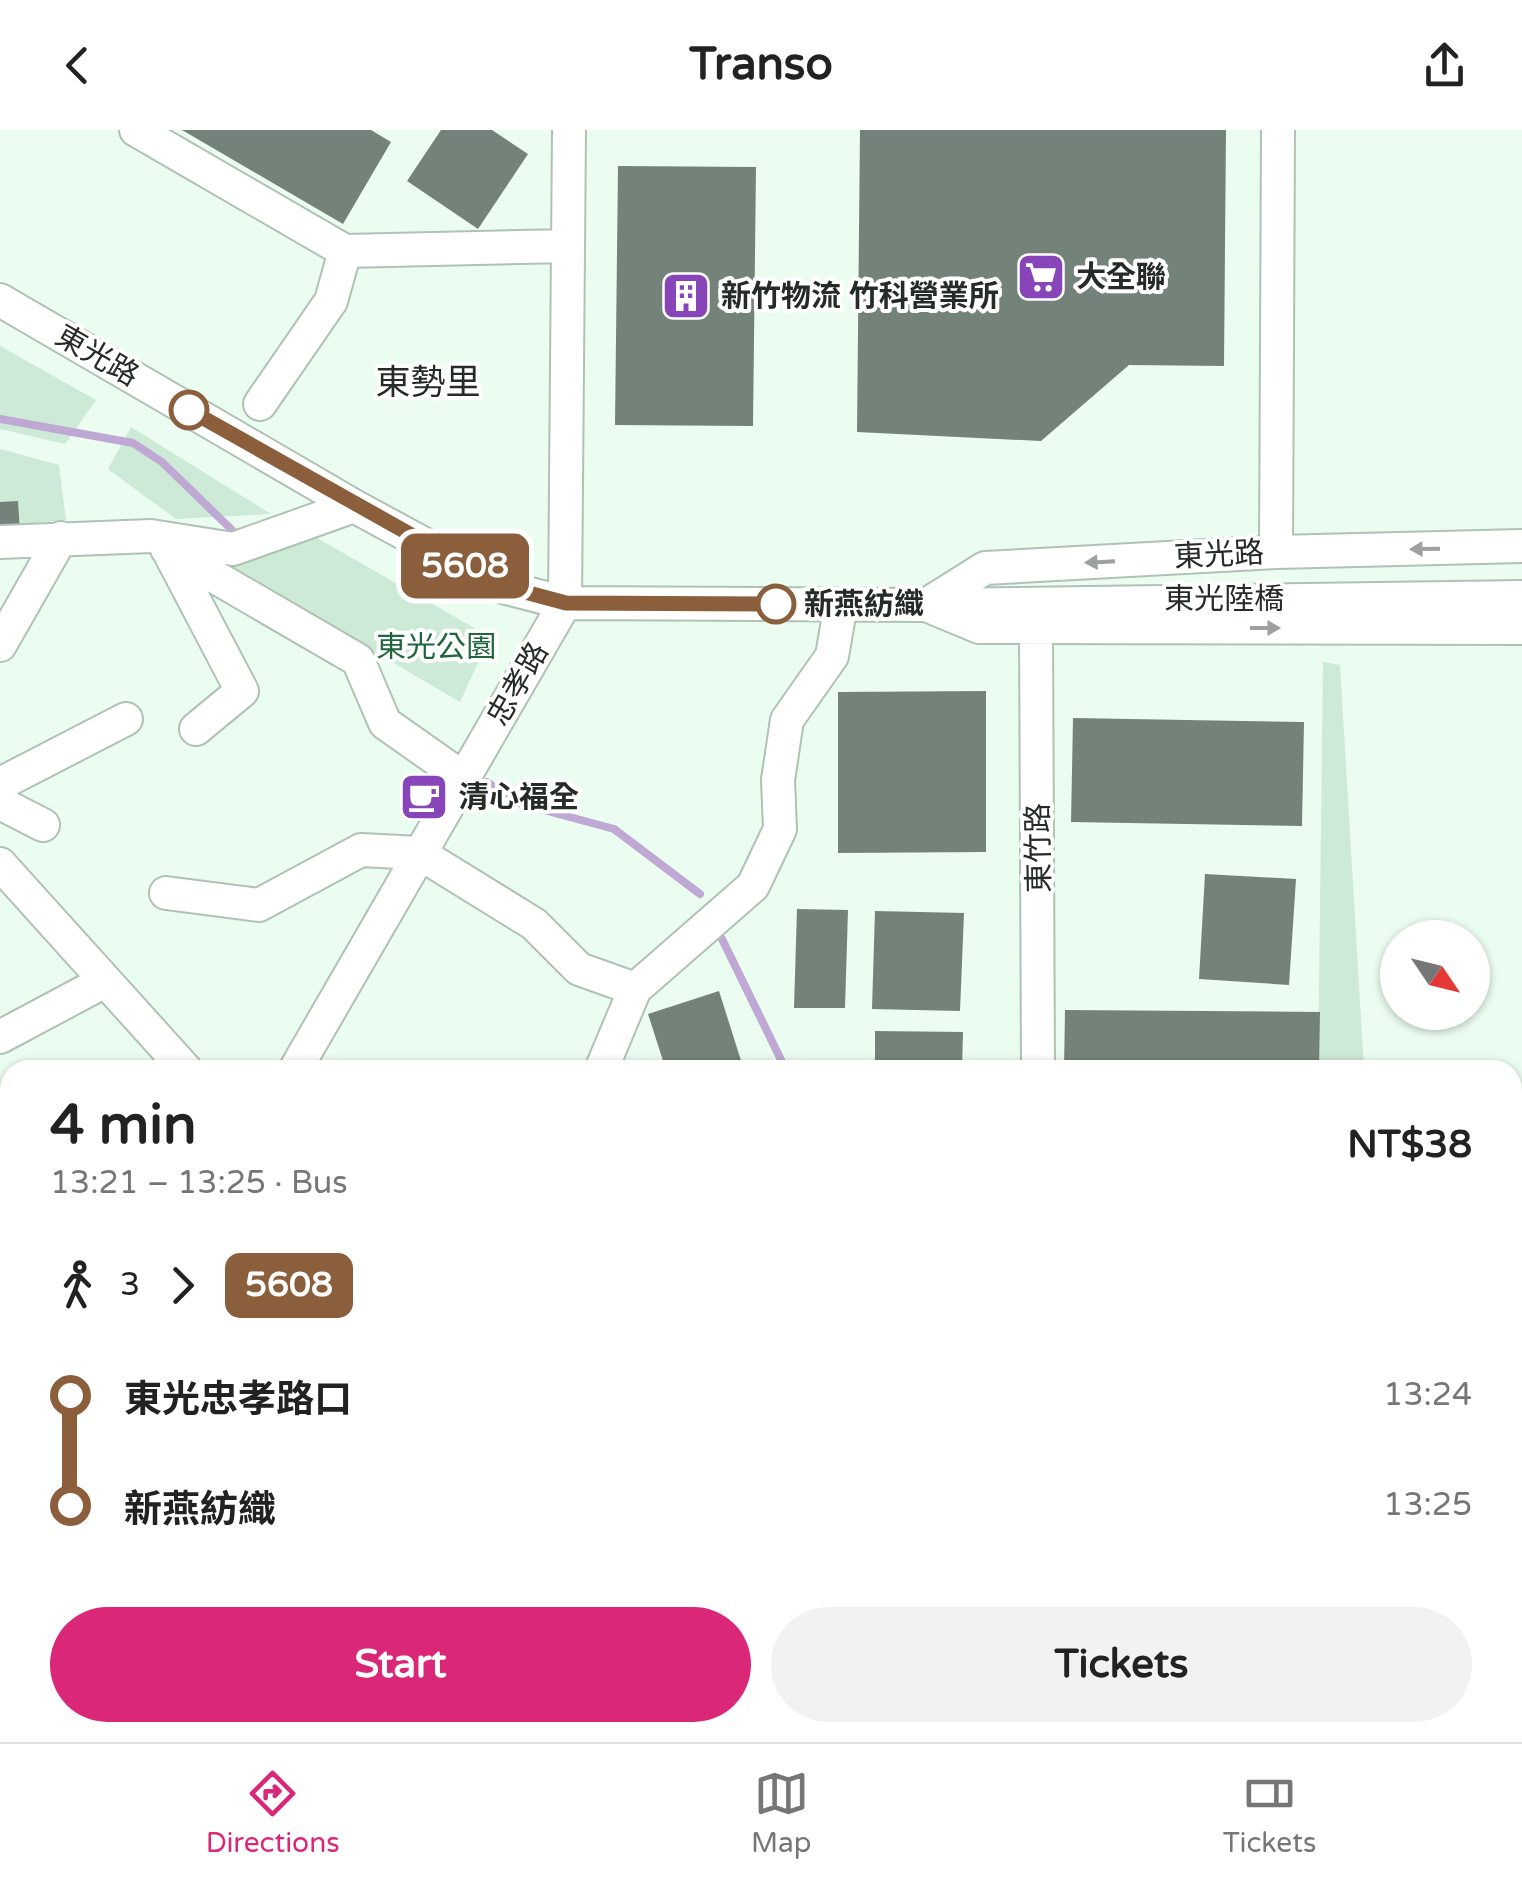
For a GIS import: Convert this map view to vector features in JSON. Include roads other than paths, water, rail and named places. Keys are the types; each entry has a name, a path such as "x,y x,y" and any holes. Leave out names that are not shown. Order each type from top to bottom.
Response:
{"street":[{"path":"136,130 344,251 566,246"},
{"path":"566,603 569,130"},
{"path":"1276,552 1278,130"},
{"path":"260,404 330,302 344,251"},
{"name":"東光路","path":"0,300 354,506 502,586 566,603 926,605 979,627 1522,628"},
{"path":"0,542 60,538 234,548 354,506"},
{"path":"0,645 60,538"},
{"path":"164,543 242,692 196,728"},
{"path":"164,543 358,660 385,723 464,778"},
{"name":"東光路","path":"926,605 985,568 1276,552 1522,546"},
{"name":"東光陸橋","path":"926,605 1018,600 1522,597"},
{"name":"忠孝路","path":"300,1060 566,603"},
{"path":"605,1060 635,989 753,886 780,829 778,780 786,720 832,656 841,604"},
{"name":"東竹路","path":"1036,627 1038,1060"},
{"path":"0,784 126,719"},
{"path":"0,803 43,825"},
{"path":"166,894 259,905 361,850 419,853 534,924 579,969 635,989"},
{"path":"0,864 177,1060"},
{"path":"0,1038 106,981"}],"waterway":[{"path":"0,419 133,443 162,462 234,532"},
{"path":"487,782 518,803 614,829 700,894"},
{"path":"722,939 781,1060"}],"place":[{"name":"大全聯","path":"1041,277"},
{"name":"新竹物流 竹科營業所","path":"686,296"},
{"name":"新燕紡織","path":"776,604"},
{"name":"清心福全","path":"424,797"}],"district":[{"name":"東勢里","path":"428,383"}],"park label":[{"name":"東光公園","path":"436,647"}]}
